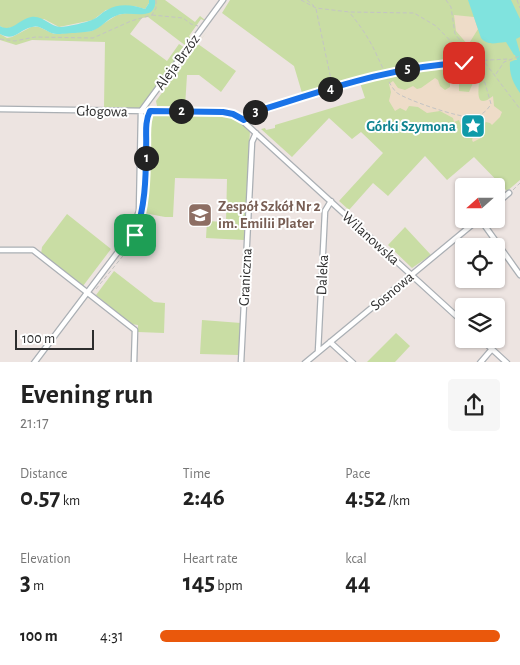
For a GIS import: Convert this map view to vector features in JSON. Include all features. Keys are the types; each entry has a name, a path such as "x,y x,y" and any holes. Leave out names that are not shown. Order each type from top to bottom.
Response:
{"street":[{"name":"Aleja Brzóz","path":"140,111 223,0"},
{"path":"244,120 254,112 332,88"},
{"name":"Głogowa","path":"0,109 223,112 233,114 244,120 256,133"},
{"path":"34,362 130,236 137,220 139,211 140,111"},
{"name":"Wilanowska","path":"256,133 455,315"},
{"name":"Graniczna","path":"241,362 252,142 256,133"},
{"path":"505,196 509,193"},
{"name":"Daleka","path":"318,352 325,211 331,201"},
{"name":"Sosnowa","path":"305,362 469,228"},
{"path":"486,228 520,275"},
{"path":"0,250 33,250 136,330 134,362"},
{"path":"330,342 353,362"},
{"path":"480,362 492,349 506,362"}],"path":[{"path":"152,15 156,8 156,0"},
{"path":"300,0 316,8 349,12 414,13 436,26 471,62 485,83 491,104 487,112 472,118 447,113 397,94 358,23 349,12"},
{"path":"307,0 316,8 332,88 385,73 439,64 482,60 508,60 520,56"},
{"path":"446,0 451,7 455,34 464,45 482,60 520,109"},
{"path":"517,0 520,8"},
{"path":"0,39 14,41 35,38 93,38 132,21 152,15 183,18 191,24 203,27"},
{"path":"495,75 508,60"},
{"path":"145,188 146,127"},
{"path":"509,193 520,184"},
{"path":"98,288 131,246 135,235"}],"green space":[{"path":"0,0 149,0 149,3 145,9 134,6 106,10 93,20 59,27 44,19 5,29 0,26"},
{"path":"155,0 165,0 195,22 200,16 205,21 201,19 189,36 192,39 186,46 148,17 142,18 130,34 167,61 179,44 185,48 139,109 104,107 105,42 32,40 16,45 0,40 0,34 7,38 12,37 31,27 39,27 54,34 92,31 117,15 127,13 139,14 155,4"},
{"path":"230,0 520,0 520,180 507,191 505,189 505,178 494,178 474,157 447,180 425,156 388,196 373,183 349,210 339,201 383,153 361,132 352,139 329,118 292,157 261,129 275,128 275,125 365,98 360,83 336,90 335,85 302,93 294,66 222,13"},
{"path":"208,30 198,44 236,71 221,92 199,75 187,75 185,107 157,106 156,101"},
{"path":"152,114 230,117 250,131 244,240 206,238 207,221 226,222 227,179 175,178 173,217 144,213 146,206 148,118"},
{"path":"67,214 111,249 83,286 41,254 42,247"},
{"path":"405,227 431,255 412,268 388,245"},
{"path":"114,271 154,302 165,303 164,333 138,332 138,325 131,324 96,295"},
{"path":"202,320 241,323 239,355 200,354"},
{"path":"396,333 410,346 395,362 367,362"}],"sand":[{"path":"454,15 474,17 478,29 468,45 456,31"},
{"path":"454,65 459,65 459,91 469,92 476,76 480,72 480,99 482,101 493,96 494,106 502,112 492,125 486,122 481,126 479,130 481,138 473,142 473,137 469,130 462,128 459,120 454,122 453,118 440,111 427,113 418,107 409,106 406,111 400,108 395,111 389,101 391,92 389,84 393,81 398,88 405,90 413,86 417,89 421,88 435,78 445,90 450,87 450,73"}],"water":[{"path":"149,0 155,0 154,8 151,12 118,15 92,31 57,34 35,26 9,37 0,34 0,26 4,28 12,27 31,17 63,27 91,20 116,6 131,6 145,9"},
{"path":"468,0 511,0 520,19 520,37 516,39 520,53 514,55 506,42 489,43 481,38"},
{"path":"520,60 520,93 513,82 510,70 510,62"}],"waterway":[{"path":"515,48 520,60"}],"place":[{"name":"Górki Szymona","path":"473,126"},
{"name":"Zespół Szkół Nr 2 im. Emilii Plater","path":"200,215"}],"route":[{"path":"135,235 144,207 146,119 150,111 223,112 233,114 244,120 254,112 385,73 439,64 464,63"}]}
